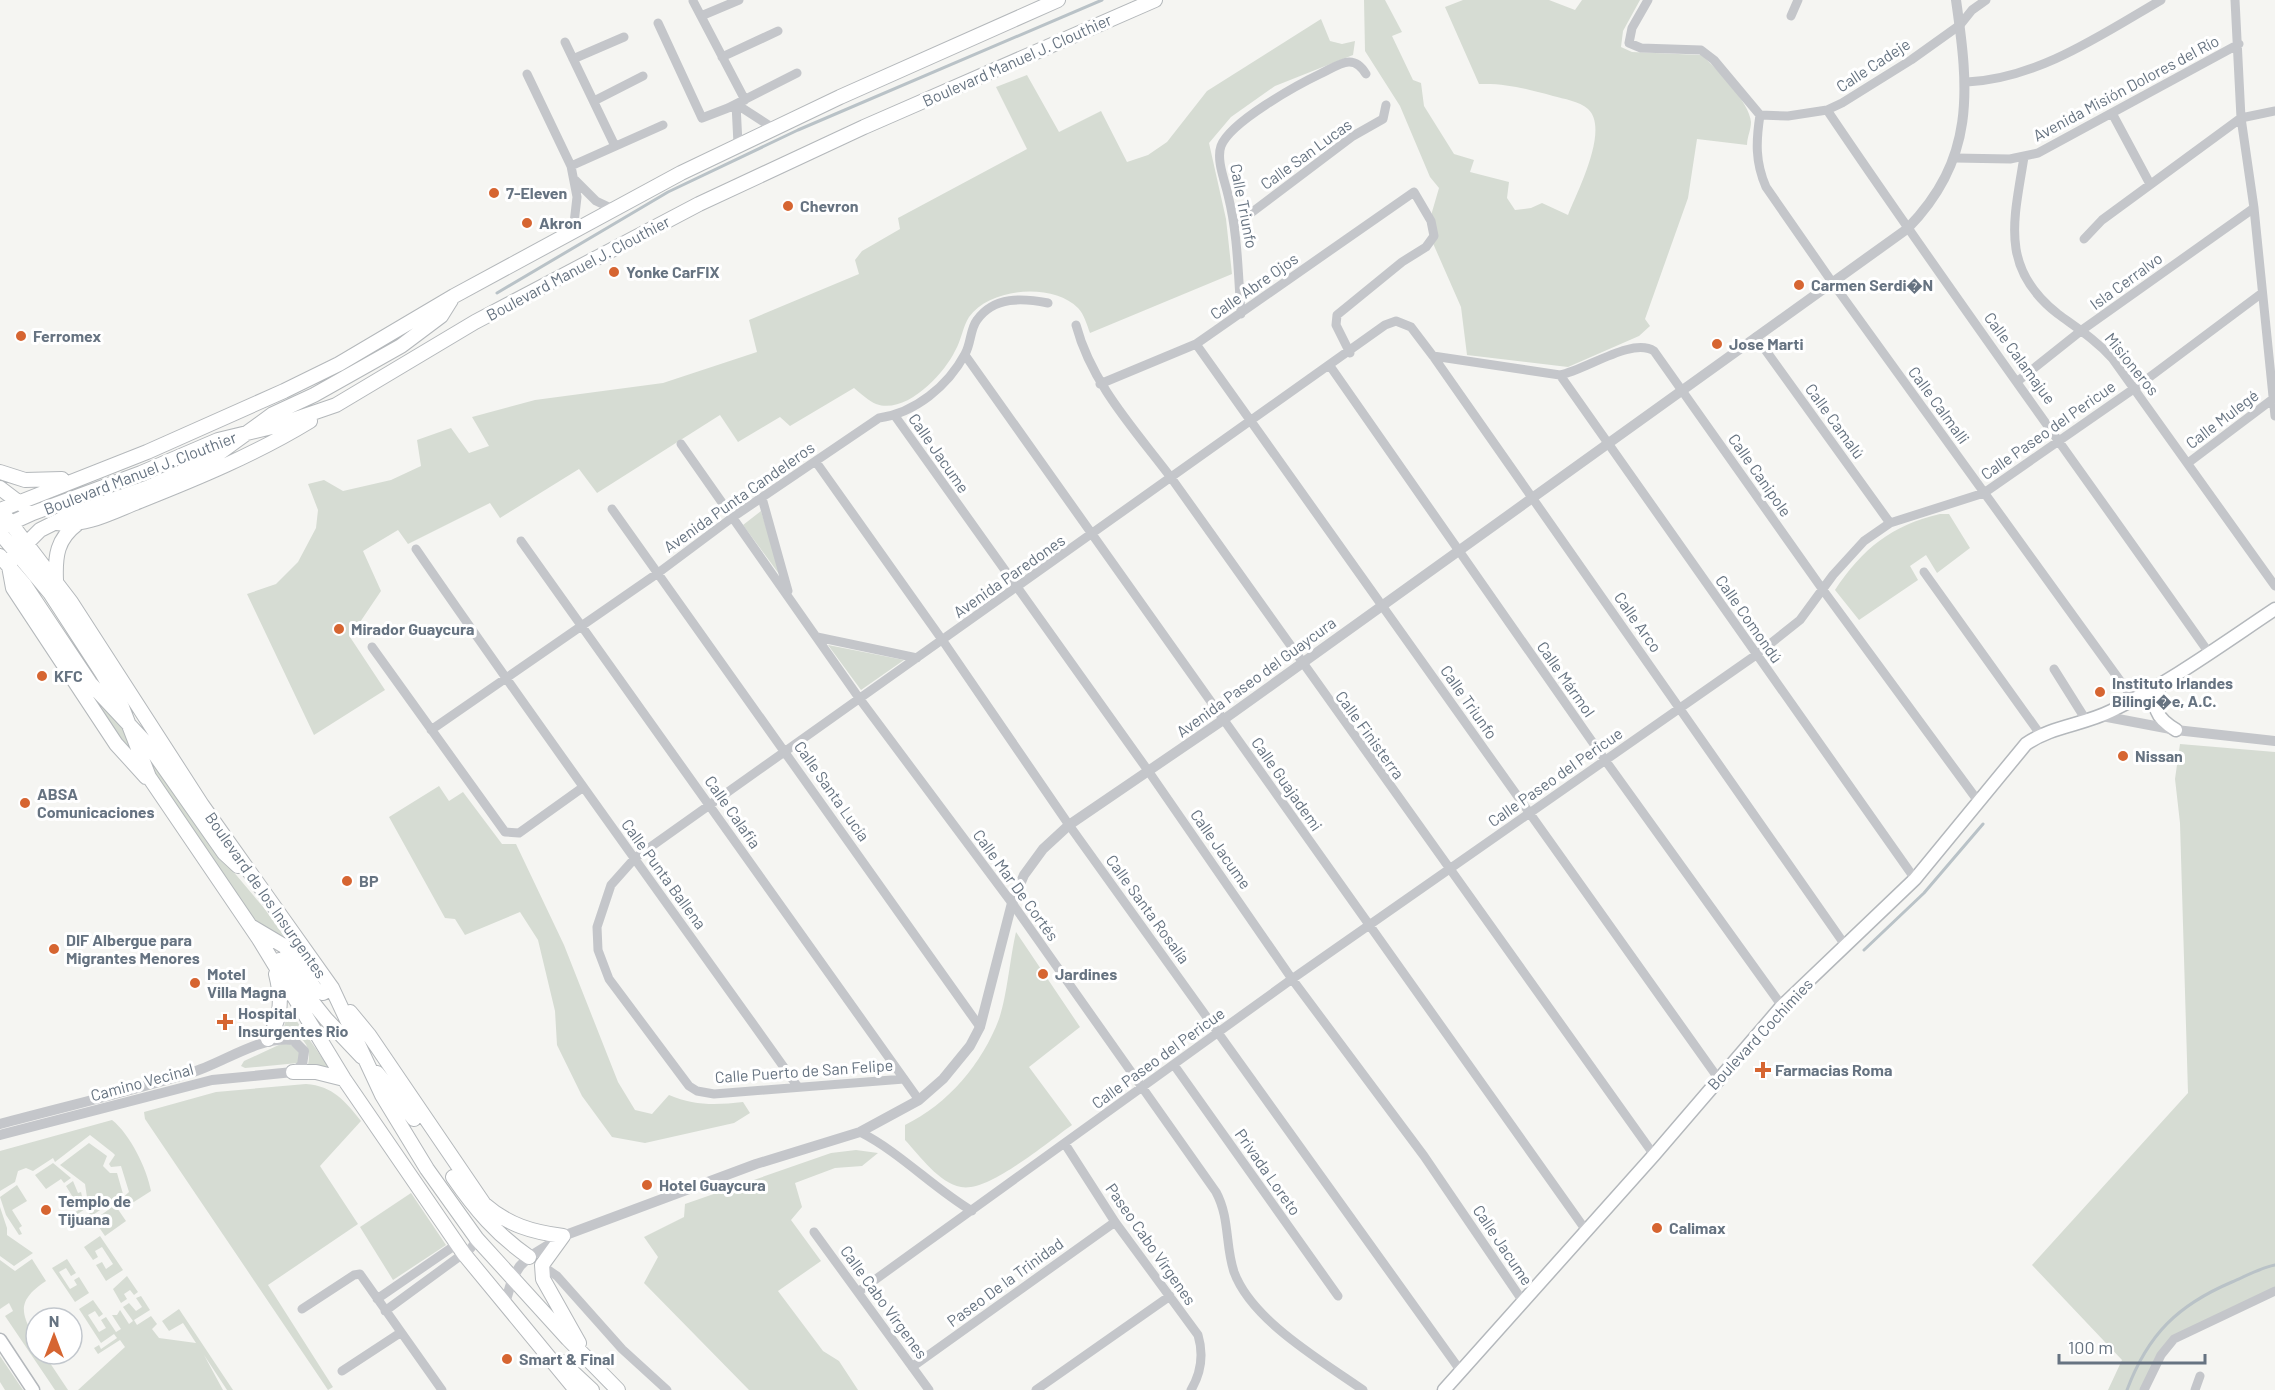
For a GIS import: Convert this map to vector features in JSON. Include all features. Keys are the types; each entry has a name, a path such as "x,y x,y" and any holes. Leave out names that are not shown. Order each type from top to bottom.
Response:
{"main road":[{"name":"Boulevard Manuel J. Clouthier","path":"0,511 76,478 147,452 284,391 339,364 454,296 613,209 738,144 1058,0"},
{"name":"Boulevard Manuel J. Clouthier","path":"5,525 141,473 218,440 248,433 336,405 475,322 690,208 827,143 1155,0"},
{"path":"3,565 26,541 52,523 211,459 273,414 314,395 401,346 441,316 454,296"},
{"path":"56,580 58,546 65,534 77,524 188,482 278,439 336,405"},
{"path":"0,472 25,480 76,478"},
{"path":"0,488 33,513 52,523 77,524"},
{"name":"Boulevard de los Insurgentes","path":"0,511 5,525 26,541 56,580 252,876 336,994 367,1062 406,1137 477,1239 590,1363 618,1390"},
{"name":"Boulevard de los Insurgentes","path":"0,533 50,593 102,673 122,707 127,724 153,782 259,939 344,1078 461,1249 576,1390"},
{"path":"3,565 13,588 116,744 136,769 153,782"},
{"path":"3,565 90,683 149,746 224,853 252,876"},
{"name":"Boulevard Cochimies","path":"1444,1390 1585,1229 1654,1155 1782,1005 1915,879 2015,755 2040,734 2102,716 2161,685 2275,609"},
{"path":"2161,685 2155,696 2155,708 2164,723 2176,730"},
{"path":"250,926 284,946 316,990 336,994 369,1035 484,1204 496,1214 525,1229 563,1236 542,1265 545,1285 590,1363"},
{"path":"259,939 286,966 341,1037 400,1099 483,1217 504,1239 529,1257"},
{"path":"268,1039 277,1026 281,1006 274,963"},
{"path":"293,1072 316,1072 344,1078"},
{"path":"534,1336 592,1390"},
{"path":"0,1340 33,1390"},
{"path":"559,1369 567,1390"}],"street":[{"path":"701,16 739,0"},
{"path":"1648,0 1632,28 1629,43 1641,48 1701,50 1714,60 1760,115"},
{"path":"1791,16 1798,0"},
{"name":"Avenida Paseo del Guaycura","path":"506,1304 513,1277 529,1257 563,1236 746,1168 860,1132 920,1100 958,1063 980,1027 1012,903 1033,860 1069,825 1223,720 1907,228 1931,202 1955,158 1963,121 1966,82 1956,0"},
{"name":"Calle Cadeje","path":"1760,115 1788,116 1827,110 1911,60 1960,25 1972,10 1986,0"},
{"path":"1966,82 2014,75 2098,36 2161,0"},
{"path":"2235,0 2241,118 2254,208 2275,416"},
{"path":"693,1 722,57 740,102 738,144"},
{"path":"658,23 702,117 740,102 797,73"},
{"path":"722,57 778,31"},
{"path":"573,59 624,37"},
{"path":"564,42 615,146"},
{"name":"Avenida Misión Dolores del Río","path":"1955,158 2024,157 2053,147 2239,44"},
{"name":"Calle Triunfo","path":"1241,314 1235,225 1220,158 1223,141 1284,91 1341,64 1355,61 1360,63 1366,74"},
{"path":"527,74 571,166 577,198 573,232"},
{"path":"594,101 643,76"},
{"path":"740,102 773,129"},
{"name":"Calle San Lucas","path":"1235,225 1353,136 1383,119 1386,105"},
{"name":"Calle Calamajue","path":"1827,110 1907,228 2060,440 2209,653"},
{"path":"2084,239 2102,220 2241,118 2275,111"},
{"name":"Calle Calmalli","path":"1760,115 1756,143 1760,173 1766,187 2134,700"},
{"path":"2113,115 2150,184"},
{"path":"571,166 663,125"},
{"name":"Misioneros","path":"2024,157 2014,219 2014,248 2026,278 2039,296 2056,313 2082,330 2112,358 2275,584"},
{"path":"573,178 596,201 613,209"},
{"name":"Calle Abre Ojos","path":"1100,384 1196,344 1414,192 1431,221 1434,230 1432,242 1402,262 1337,315 1336,325 1350,353"},
{"name":"Isla Cerralvo","path":"2018,381 2082,330 2254,208"},
{"name":"Calle Paseo del Pericue","path":"858,1292 1292,979 1756,655 1800,620 1846,559 1864,541 1890,523 1984,492 2135,388 2262,293"},
{"name":"Avenida Punta Candeleros","path":"431,730 658,573 733,517 879,418 895,416 933,394 965,355 976,320 992,305 1022,298 1048,303"},
{"name":"Avenida Paredones","path":"635,858 1385,326 1401,321"},
{"name":"Calle Arco","path":"1401,321 1411,327 1433,356 1845,945"},
{"name":"Calle Finisterra","path":"1076,325 1084,353 1100,384 1172,479 1654,1155"},
{"name":"Calle Camalú","path":"1756,337 1890,523"},
{"name":"Calle Triunfo","path":"1196,344 1383,604 1528,814 1718,1078"},
{"name":"Calle Canipole","path":"1433,356 1560,375 1577,372 1628,348 1648,347 1659,357 1822,590 1978,801"},
{"name":"Calle Guajademi","path":"965,355 1585,1229"},
{"name":"Calle Mármol","path":"1330,366 1605,760 1782,1005"},
{"name":"Calle Comondú","path":"1560,375 1915,879"},
{"name":"Calle Mulegé","path":"2188,463 2274,398"},
{"name":"Calle Jacume","path":"895,416 1016,589 1149,772 1292,979 1424,1156 1522,1300"},
{"name":"Calle Mar De Cortés","path":"681,444 859,698 1012,903 1221,1202 1226,1217 1228,1250 1235,1275 1251,1301 1276,1326 1363,1390"},
{"name":"Calle Santa Rosalía","path":"816,462 943,641 1069,825 1460,1370"},
{"path":"762,498 791,599"},
{"name":"Calle Santa Lucía","path":"612,508 980,1027"},
{"name":"Calle Calafia","path":"521,541 920,1100"},
{"name":"Calle Punta Ballena","path":"416,549 582,788 635,858 798,1087"},
{"path":"1924,572 2040,734"},
{"path":"817,637 917,658"},
{"path":"372,647 505,832 519,833 582,788"},
{"path":"2054,669 2086,720"},
{"path":"2102,716 2176,730 2275,741"},
{"name":"Calle Puerto de San Felipe","path":"635,858 610,885 597,927 598,950 609,980 684,1080 697,1091 714,1094 904,1078"},
{"path":"268,1039 293,1040 302,1047 304,1058 302,1065 293,1072"},
{"name":"Camino Vecinal","path":"0,1124 191,1072 231,1058 268,1039"},
{"name":"Privada Loreto","path":"1174,1065 1338,1296"},
{"name":"Camino Vecinal","path":"0,1135 206,1081 293,1072"},
{"path":"860,1132 887,1146 953,1199 972,1211"},
{"name":"Paseo Cabo Vírgenes","path":"1065,1144 1115,1222 1198,1335 1201,1345 1201,1364 1198,1378 1191,1390"},
{"name":"Paseo De la Trinidad","path":"912,1367 1115,1222"},
{"name":"Calle Cabo Vírgenes","path":"814,1232 929,1390"},
{"path":"377,1299 477,1239"},
{"path":"385,1311 417,1288 461,1249"},
{"path":"529,1257 557,1276 622,1349 667,1390"},
{"path":"302,1309 358,1274 442,1390"},
{"path":"410,1278 417,1288"},
{"path":"2144,1390 2161,1355 2174,1339 2275,1292"},
{"path":"1036,1390 1170,1296"},
{"path":"342,1371 399,1333"},
{"path":"2195,1390 2200,1376"}],"shaded area":[{"path":"1364,0 1385,0 1402,32 1392,36 1413,80 1421,83 1424,106 1454,154 1474,160 1470,172 1509,182 1507,198 1515,210 1531,208 1542,203 1568,215 1590,161 1594,145 1594,118 1588,109 1571,101 1516,87 1479,84 1445,7 1463,0 1549,0 1575,10 1582,0 1640,0 1623,31 1621,47 1632,52 1701,55 1731,86 1749,114 1751,125 1747,145 1697,139 1688,198 1645,319 1650,326 1639,336 1568,367 1467,355 1461,307 1432,241 1432,212 1439,188 1430,177 1400,106 1365,51"},
{"path":"1321,19 1330,41 1342,44 1355,41 1353,55 1275,86 1231,117 1209,143 1226,219 1232,274 1090,333 1080,310 1067,300 1038,292 1007,294 992,299 969,317 957,347 942,371 923,390 899,404 888,406 876,404 854,388 790,426 780,417 738,442 720,415 597,493 579,469 500,518 490,503 408,544 398,530 363,551 381,591 350,637 385,690 314,735 247,594 276,584 298,562 316,528 318,510 308,484 324,480 343,491 391,480 421,466 417,440 451,428 469,453 489,446 472,417 535,400 663,383 757,352 749,320 859,274 855,260 862,251 900,229 898,218 1027,149 996,87 1027,75 1059,132 1101,111 1127,162 1148,155 1167,142 1207,91"},
{"path":"761,511 782,578 743,525"},
{"path":"1940,514 1949,514 1970,548 1937,573 1926,555 1910,566 1918,580 1859,620 1835,590 1845,575 1867,551 1893,532"},
{"path":"828,645 904,660 861,690"},
{"path":"86,687 125,730 135,763"},
{"path":"2180,744 2275,752 2275,1291 2174,1339 2144,1390 2108,1390 2122,1360 2032,1265 2188,1093 2180,823 2175,779"},
{"path":"150,755 221,857 264,908 286,939 251,918 156,775"},
{"path":"439,786 449,801 463,792 502,844 516,844 564,945 618,1082 635,1110 652,1114 669,1095 706,1104 743,1102 750,1113 734,1123 645,1143 612,1137 582,1096 557,1045 555,1011 538,940 520,912 465,935 455,919 445,918 389,817"},
{"path":"1016,932 1080,1027 1029,1067 1072,1125 1002,1174 973,1187 961,1187 938,1175 905,1140 905,1125 921,1116 949,1094 962,1081 983,1052 1002,1010"},
{"path":"289,1010 332,1072 308,1065 307,1046 304,1042 295,1035 282,1033"},
{"path":"283,1043 288,1043 300,1051 298,1063 245,1068 241,1066 244,1061"},
{"path":"306,1084 331,1091 344,1101 361,1121 320,1166 358,1224 268,1285 333,1387 328,1390 145,1119 144,1112 216,1092"},
{"path":"112,1120 119,1126 137,1152 151,1191 126,1207 120,1200 129,1192 121,1166 111,1167 109,1164 115,1155 90,1135 55,1162 53,1158 33,1171 26,1168 18,1171 15,1182 0,1191 0,1151"},
{"path":"89,1143 107,1156 103,1166 110,1173 117,1173 123,1194 90,1217 85,1184 60,1165"},
{"path":"856,1150 878,1153 862,1166 835,1168 795,1183 802,1207 791,1220 821,1261 778,1291 823,1351 839,1361 858,1390 749,1390 644,1283 658,1257 644,1237 684,1217 685,1204 831,1153"},
{"path":"53,1163 71,1178 64,1183 61,1179 46,1189 35,1175"},
{"path":"73,1181 78,1193 81,1192 85,1209 70,1219 68,1217 80,1209 66,1186"},
{"path":"17,1185 27,1201 12,1210 22,1226 19,1228 22,1234 19,1235 6,1215 0,1197"},
{"path":"411,1193 446,1245 393,1280 360,1227"},
{"path":"115,1205 126,1221 105,1236 94,1220"},
{"path":"0,1207 7,1235 33,1253 14,1266 0,1256"},
{"path":"100,1236 123,1270 106,1281 96,1265 102,1262 106,1269 113,1264 102,1247 95,1251 98,1257 93,1260 84,1247"},
{"path":"32,1259 46,1281 26,1300 24,1344 5,1316 13,1311 9,1303 0,1309 0,1260 15,1271"},
{"path":"67,1259 76,1273 71,1276 66,1268 59,1272 70,1289 77,1285 74,1280 79,1277 89,1293 75,1302 52,1268"},
{"path":"127,1276 138,1292 134,1295 130,1290 124,1294 127,1299 121,1303 113,1289"},
{"path":"141,1296 150,1310 134,1320 137,1325 151,1316 157,1324 152,1329 159,1338 196,1343 183,1323 169,1331 162,1321 179,1309 233,1390 227,1390 204,1355 223,1390 78,1390 125,1347 120,1340 98,1354 94,1348 99,1345 101,1349 117,1338 114,1334 101,1343 84,1317 84,1306 93,1300 103,1314 99,1317 95,1311 88,1315 99,1332 106,1328 101,1320 106,1317 116,1332 121,1329 112,1315 117,1315 120,1310 129,1324 133,1321 123,1307 129,1303 136,1311 142,1307 136,1298"},
{"path":"0,1356 23,1390 5,1390 0,1382"},
{"path":"39,1366 52,1366 68,1390 55,1390"}],"waterway":[{"path":"497,293 668,192 798,130 1102,0"},
{"path":"1864,950 1924,893 1983,824"},
{"path":"2127,1390 2135,1370 2155,1337 2181,1312 2213,1291 2258,1270 2275,1265"}],"place":[{"name":"7-Eleven","path":"494,193"},
{"name":"Chevron","path":"788,206"},
{"name":"Akron","path":"527,223"},
{"name":"Yonke CarFIX","path":"614,272"},
{"name":"Carmen Serdi�N","path":"1799,285"},
{"name":"Ferromex","path":"21,336"},
{"name":"Jose Marti","path":"1717,344"},
{"name":"Mirador Guaycura","path":"339,629"},
{"name":"KFC","path":"42,676"},
{"name":"Instituto Irlandes Bilingi�e, A.C.","path":"2100,692"},
{"name":"Nissan","path":"2123,756"},
{"name":"ABSA Comunicaciones","path":"25,803"},
{"name":"BP","path":"347,881"},
{"name":"DIF Albergue para Migrantes Menores","path":"54,949"},
{"name":"Jardines","path":"1043,974"},
{"name":"Motel Villa Magna","path":"195,983"},
{"name":"Hospital Insurgentes Rio","path":"225,1022"},
{"name":"Farmacias Roma","path":"1763,1070"},
{"name":"Hotel Guaycura","path":"647,1185"},
{"name":"Templo de Tijuana","path":"46,1210"},
{"name":"Calimax","path":"1657,1228"},
{"name":"Smart & Final","path":"507,1359"}]}
